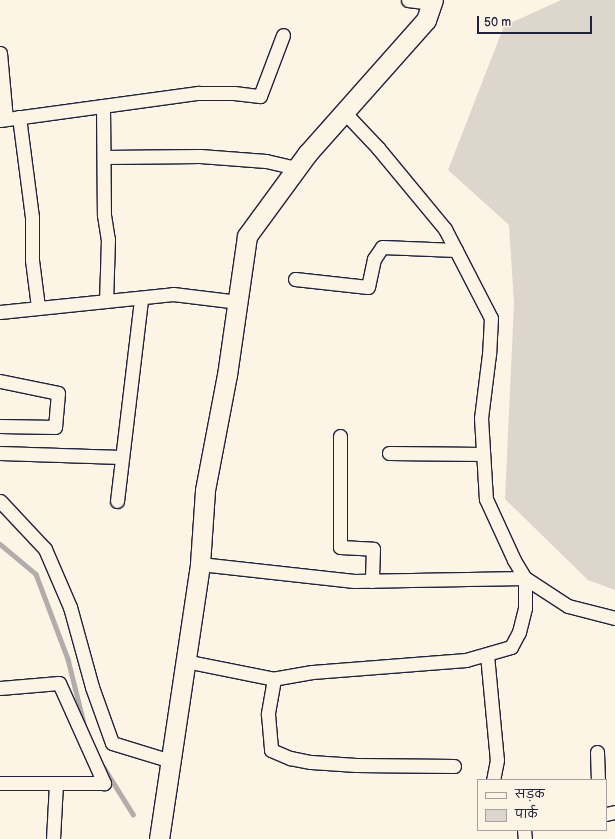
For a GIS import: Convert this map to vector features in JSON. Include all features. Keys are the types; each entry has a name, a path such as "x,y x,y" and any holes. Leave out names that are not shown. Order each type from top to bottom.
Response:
{"street":[{"path":"159,839 200,564 205,490 227,375 247,236 296,168 426,20 433,2 408,0"},
{"path":"8,119 198,93 234,93 260,96 283,35"},
{"path":"0,53 8,119 32,218 32,260 38,307"},
{"path":"103,106 105,157 104,215 108,246 106,301"},
{"path":"185,661 274,679 312,672 458,661 511,646 519,632 525,608 525,578 486,499 480,418 489,354 491,318 445,229 378,148 344,112"},
{"path":"105,157 125,155 200,156 266,162 296,168"},
{"path":"295,279 368,287 374,259 382,247 456,250"},
{"path":"0,312 38,307 141,299 173,294 238,302"},
{"path":"116,501 141,299"},
{"path":"0,381 58,393 55,426 0,426"},
{"path":"340,436 340,547 373,549 372,581"},
{"path":"0,453 121,457"},
{"path":"389,453 483,454"},
{"path":"0,501 45,549 70,607 92,687 112,743 171,761"},
{"path":"200,564 310,578 372,581 525,578 568,606 615,618"},
{"path":"486,654 497,760 493,779"},
{"path":"274,679 268,714 271,750 290,758 311,762 356,765 454,766"},
{"path":"0,688 59,682 104,782 0,782"},
{"path":"597,752 598,779"},
{"path":"53,839 56,783"}],"green space":[{"path":"561,0 615,0 615,590 588,580 505,499 514,303 509,225 448,170 504,26"}],"waterway":[{"path":"0,544 36,574 68,659 86,731"},
{"path":"103,766 133,814"}]}
